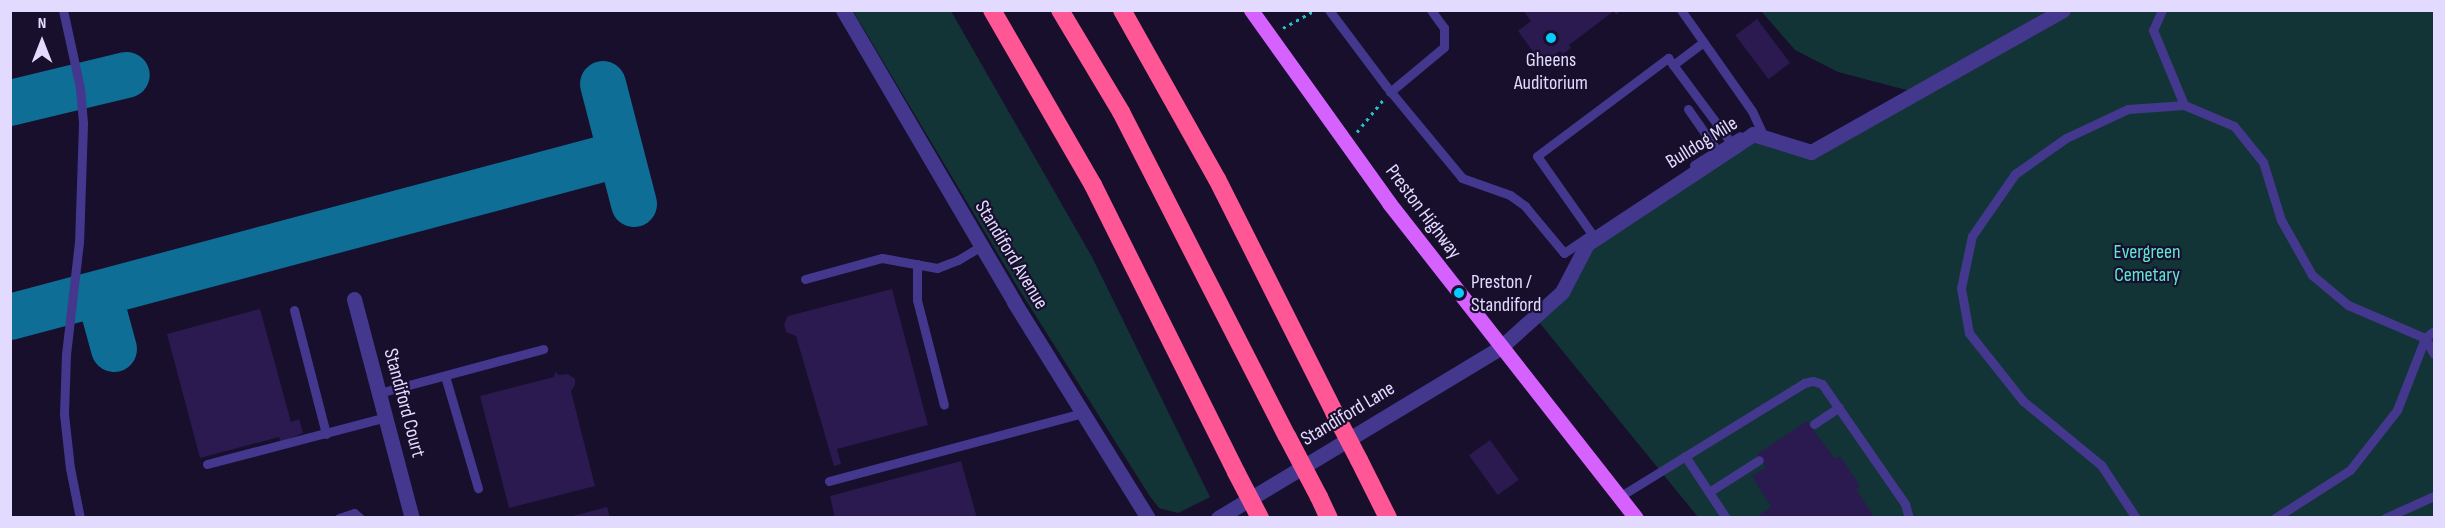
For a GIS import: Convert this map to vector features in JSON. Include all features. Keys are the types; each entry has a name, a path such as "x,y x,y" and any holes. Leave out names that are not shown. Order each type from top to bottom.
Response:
{"highway":[{"path":"992,10 1093,185 1260,518"},
{"path":"1060,10 1126,122 1329,518"},
{"path":"1122,10 1217,179 1388,518"}],"main road":[{"name":"Preston Highway","path":"1251,10 1346,146 1636,518"}],"street":[{"name":"Standiford Avenue","path":"843,10 981,246 1148,518"},
{"name":"Bulldog Mile","path":"1501,347 1562,292 1587,244 1758,134 1811,152 2063,10"},
{"name":"Standiford Court","path":"354,299 412,518"},
{"name":"Standiford Lane","path":"1218,518 1501,347"}],"lane":[{"path":"63,10 80,88 83,124 79,242 66,354 64,405 68,458 80,518"},
{"path":"1329,10 1390,92 1461,178 1510,195 1526,206 1564,253 1569,264 1562,292"},
{"path":"1390,92 1444,47 1444,28 1431,10"},
{"path":"1564,253 1729,140 1748,133 1758,134 1752,111 1681,10"},
{"path":"2162,10 2153,30 2184,105"},
{"path":"1673,65 1703,42"},
{"path":"1592,234 1537,156 1668,58 1729,140"},
{"path":"2136,518 2101,465 2024,401 1969,333 1961,288 1972,236 2015,174 2066,138 2128,109 2184,105 2234,126 2263,162 2281,220 2312,275 2348,305 2425,338 2434,354"},
{"path":"1688,109 1716,149"},
{"path":"805,279 882,258 937,268 958,260 981,246"},
{"path":"916,264 916,300 944,405"},
{"path":"294,310 326,434"},
{"path":"2275,518 2350,470 2397,410 2425,338 2434,332"},
{"path":"379,393 543,349"},
{"path":"445,376 478,488"},
{"path":"1619,497 1804,383 1822,384 1905,504 1909,518"},
{"path":"1814,424 1839,408"},
{"path":"829,482 1083,413"},
{"path":"207,464 386,417"},
{"path":"1685,456 1726,518"},
{"path":"1709,492 1759,460"},
{"path":"2385,518 2434,496"},
{"path":"339,518 354,513 360,518"}],"path":[{"path":"1269,36 1316,10"},
{"path":"1346,146 1390,92"}],"green space":[{"path":"853,11 951,11 1092,257 1210,497 1178,513 1159,508 1151,498 1020,291"},
{"path":"1761,11 2048,11 1910,91 1838,72 1795,50"},
{"name":"Evergreen Cemetary","path":"2063,11 2434,11 2434,517 1698,517 1534,316 1562,292 1587,244 1753,134 1811,152"}],"building":[{"name":"Gheens Auditorium","path":"1523,10 1622,10 1616,15 1614,11 1569,45 1571,48 1563,54 1560,51 1542,64 1518,31 1531,21"},
{"path":"1757,19 1790,63 1769,79 1735,35"},
{"path":"892,289 928,425 837,449 841,464 834,466 796,336 786,332 784,324 788,316"},
{"path":"260,309 291,422 299,419 303,433 281,442 279,437 200,458 167,334"},
{"path":"555,372 559,375 568,374 575,379 575,385 571,391 595,486 509,508 480,396 554,377"},
{"path":"1807,421 1835,459 1840,456 1860,486 1856,489 1875,518 1761,518 1759,515 1771,507 1752,476 1766,467 1757,454"},
{"path":"1490,440 1519,480 1498,495 1469,455"},
{"path":"961,461 977,518 835,518 830,496"},
{"path":"607,507 610,518 569,518 569,517"}],"taxiway":[{"path":"10,103 127,75"},
{"path":"603,84 634,204"},
{"path":"10,317 621,154"},
{"path":"99,294 114,349"}],"place":[{"name":"Gheens Auditorium","path":"1551,38"},
{"name":"Preston / Standiford","path":"1459,293"}]}
